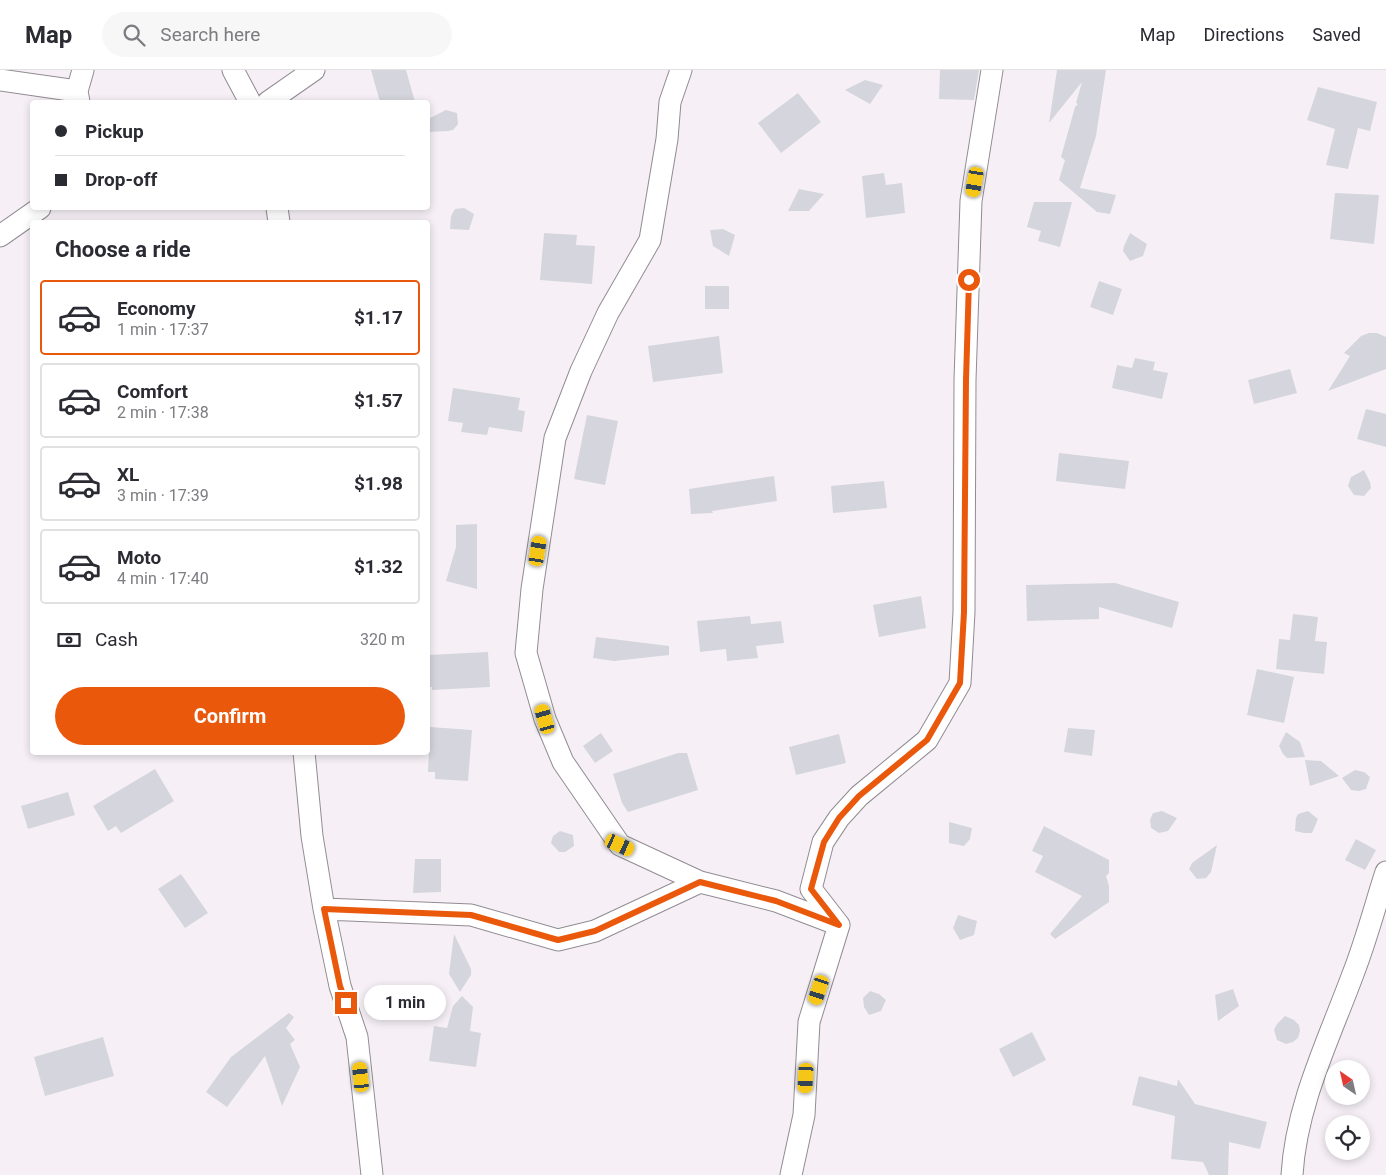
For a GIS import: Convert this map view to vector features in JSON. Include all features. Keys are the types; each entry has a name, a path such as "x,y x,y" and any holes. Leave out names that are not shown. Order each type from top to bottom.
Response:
{"street":[{"path":"0,80 78,97 83,70"},
{"path":"232,70 249,100"},
{"path":"271,100 314,70"},
{"path":"681,70 670,102 668,139 650,240 608,313 581,371 555,438 532,589 526,653 545,719 563,762 620,845 700,882 776,901 839,925"},
{"path":"839,925 811,889 824,842 839,818 859,796 927,740 960,683 964,612 966,380 972,201 992,70"},
{"path":"0,236 37,210"},
{"path":"304,755 312,836 324,909 340,986 357,1037 372,1175"},
{"path":"1292,1175 1293,1160 1308,1093 1354,971 1386,872"},
{"path":"324,909 471,915 558,940 595,931 700,882"},
{"path":"791,1175 804,1115 809,1022 839,925"}],"building":[{"path":"371,70 406,70 414,100 379,100"},
{"path":"940,70 979,70 974,100 939,99"},
{"path":"1057,70 1106,70 1096,136 1080,188 1116,195 1110,214 1097,212 1059,180 1065,160 1061,157 1075,107 1078,104 1076,103 1082,82 1049,123"},
{"path":"865,80 883,85 870,104 845,90"},
{"path":"1318,87 1377,102 1370,131 1358,128 1348,169 1326,165 1335,129 1307,120"},
{"path":"798,93 821,122 781,153 758,123"},
{"path":"446,110 457,113 458,124 453,130 430,132 430,118"},
{"path":"884,173 886,185 902,183 905,213 866,218 862,176"},
{"path":"799,189 824,194 809,211 788,211"},
{"path":"1335,193 1379,195 1374,244 1330,239"},
{"path":"1034,202 1072,202 1060,247 1038,241 1041,231 1027,227"},
{"path":"464,208 474,214 469,230 450,229 451,216 455,209"},
{"path":"723,229 735,235 729,256 713,246 710,230"},
{"path":"544,233 577,235 576,245 595,246 592,284 540,280"},
{"path":"1130,233 1147,244 1143,256 1130,261 1123,251"},
{"path":"1099,281 1122,289 1113,315 1090,307"},
{"path":"705,286 729,286 729,309 705,309"},
{"path":"1377,333 1386,337 1386,369 1328,391 1350,356 1344,353 1361,336"},
{"path":"719,336 723,373 653,382 648,346"},
{"path":"1135,358 1155,362 1153,370 1168,373 1162,399 1112,388 1117,365 1132,368"},
{"path":"1290,369 1297,393 1254,404 1248,380"},
{"path":"453,388 520,398 518,410 525,411 522,432 489,427 487,435 461,432 463,423 448,421"},
{"path":"1366,409 1386,414 1386,447 1357,439"},
{"path":"587,415 618,421 605,485 574,479"},
{"path":"1059,453 1129,461 1125,489 1056,481"},
{"path":"1364,470 1371,488 1364,496 1354,495 1348,486 1351,477"},
{"path":"774,476 777,501 712,511 713,513 691,514 689,489"},
{"path":"884,481 887,508 833,513 831,486"},
{"path":"477,524 477,589 446,581 456,547 456,525"},
{"path":"1115,583 1179,602 1172,628 1099,607 1099,619 1027,621 1026,585"},
{"path":"921,596 926,628 879,637 873,605"},
{"path":"1293,614 1318,617 1315,641 1327,642 1324,674 1276,669 1279,639 1290,640"},
{"path":"750,616 751,624 781,621 784,643 756,646 758,658 727,661 726,649 700,652 697,621"},
{"path":"596,637 669,646 669,655 614,661 593,658"},
{"path":"488,652 490,687 432,690 432,687 430,687 430,655"},
{"path":"1257,669 1294,677 1284,723 1247,715"},
{"path":"430,727 472,730 468,781 435,779 435,772 428,772"},
{"path":"1068,728 1095,730 1092,756 1064,752"},
{"path":"1286,732 1300,742 1305,757 1287,758 1283,754 1279,746"},
{"path":"601,733 613,751 595,763 583,746"},
{"path":"839,734 846,763 796,775 789,747"},
{"path":"678,753 687,753 698,790 628,812 622,803 613,774"},
{"path":"1305,760 1321,761 1339,776 1310,786"},
{"path":"155,769 174,801 121,833 116,826 108,831 93,806"},
{"path":"1355,770 1364,772 1370,777 1366,789 1359,791 1351,790 1342,778"},
{"path":"68,792 75,815 28,829 21,806"},
{"path":"1162,811 1177,818 1168,831 1159,833 1151,828 1150,820 1153,813"},
{"path":"1308,811 1318,819 1312,833 1295,831 1298,814"},
{"path":"949,822 972,828 970,839 964,846 949,843"},
{"path":"1044,826 1109,860 1109,873 1106,876 1109,886 1109,902 1055,939 1050,934 1082,896 1035,872 1043,856 1032,851"},
{"path":"560,831 573,835 574,846 565,852 559,852 551,843 553,836"},
{"path":"1356,839 1376,850 1365,870 1345,860"},
{"path":"1217,845 1211,872 1206,878 1197,879 1189,869 1192,863"},
{"path":"415,859 441,859 441,892 413,893"},
{"path":"181,874 208,913 185,928 158,889"},
{"path":"958,915 977,921 974,935 960,940 953,928"},
{"path":"454,934 471,969 471,975 460,992 449,974"},
{"path":"1233,989 1239,1006 1218,1021 1215,995"},
{"path":"870,991 879,994 886,1000 881,1011 869,1015 864,1007 863,998"},
{"path":"462,996 473,1007 470,1031 481,1033 476,1067 429,1061 434,1026 447,1028 453,1006"},
{"path":"289,1013 294,1017 286,1028 295,1040 290,1044 300,1067 282,1106 265,1056 227,1107 206,1092 231,1057"},
{"path":"1285,1016 1294,1020 1299,1025 1300,1031 1298,1038 1286,1044 1277,1040 1274,1030"},
{"path":"1032,1032 1046,1060 1013,1077 999,1049"},
{"path":"103,1037 114,1076 45,1096 34,1057"},
{"path":"1139,1076 1177,1086 1178,1079 1195,1104 1267,1122 1260,1149 1229,1142 1228,1175 1209,1175 1203,1162 1171,1159 1175,1116 1132,1105"}],"route":[{"path":"346,1003 340,986 324,909 471,915 558,940 595,931 700,882 776,901 839,925 811,889 824,842 839,818 859,796 927,740 960,683 964,612 969,280"}]}
